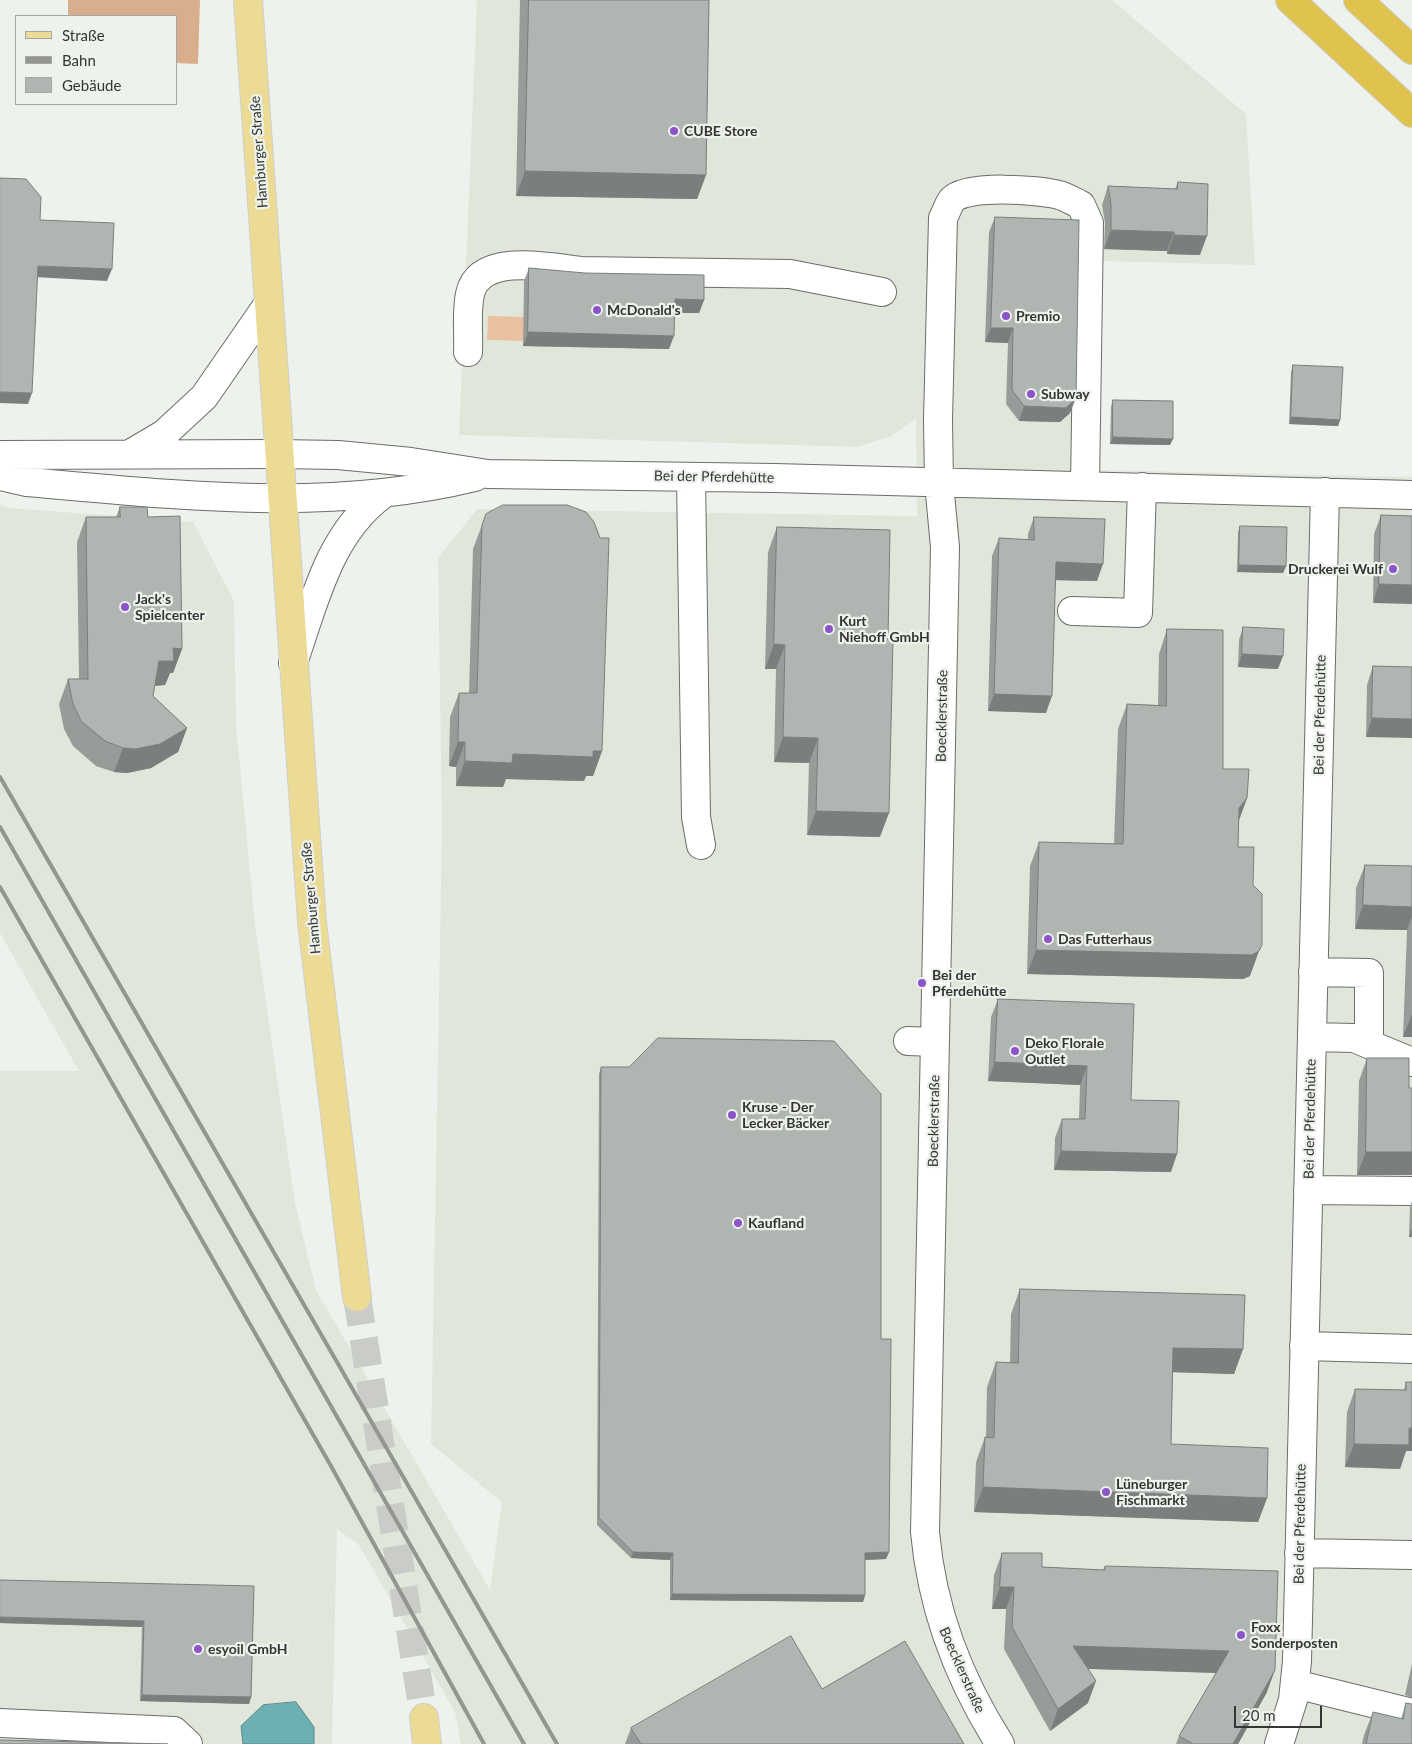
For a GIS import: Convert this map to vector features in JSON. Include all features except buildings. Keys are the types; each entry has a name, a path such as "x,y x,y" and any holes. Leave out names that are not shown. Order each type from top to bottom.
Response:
{"highway":[{"path":"1290,0 1412,113"},
{"path":"1358,0 1412,50"}],"main road":[{"name":"Hamburger Straße","path":"248,0 281,498 312,922 357,1297"}],"street":[{"path":"939,482 938,420 943,218 952,200 965,192 1035,192 1060,195 1081,205 1089,223 1085,486"},
{"path":"468,352 470,294 477,280 488,270 502,266 548,266 580,271 790,274 882,292"},
{"path":"130,454 164,434 204,397 269,303"},
{"path":"0,455 278,454"},
{"name":"Bei der Pferdehütte","path":"278,454 338,455 411,462 488,474 939,482 1412,495"},
{"name":"Bei der Pferdehütte","path":"281,498 382,495 443,485 488,474"},
{"path":"0,476 27,482 205,497 281,498"},
{"path":"691,477 696,817 701,844"},
{"name":"Boecklerstraße","path":"939,482 945,548 926,1523 928,1565 942,1623 956,1662 979,1709 1000,1744"},
{"path":"1072,611 1138,613 1142,487"},
{"name":"Bei der Pferdehütte","path":"1282,1743 1295,1684 1325,492"},
{"path":"293,663 331,557 356,518 382,495"},
{"path":"1313,972 1369,973 1369,1043"},
{"path":"1312,1037 1354,1038 1412,1062"},
{"path":"908,1041 935,1042"},
{"path":"1308,1190 1412,1191"},
{"path":"1304,1346 1412,1349"},
{"path":"1299,1553 1412,1555"},
{"path":"1295,1684 1412,1713"},
{"path":"0,1723 174,1731 188,1744"}],"shaded area":[{"path":"68,0 200,0 198,64 178,63 178,15 68,15"},
{"path":"477,0 1112,0 1246,114 1255,265 1102,261 1095,470 1412,477 1412,1744 461,1744 455,1712 359,1545 337,1529 332,1744 0,1744 0,1071 79,1071 0,933 0,505 11,508 193,522 234,601 236,724 255,925 295,1203 316,1290 490,1590 502,1502 431,1444 442,826 438,558 477,509 917,516 916,419 891,436 857,447 459,435"},
{"path":"488,316 528,317 528,341 487,340"}],"water":[{"path":"296,1702 314,1727 314,1744 243,1744 241,1726 263,1705"}],"tunnel":[{"path":"357,1297 424,1718"}],"railway":[{"path":"0,777 557,1744"},
{"path":"0,827 524,1744"},
{"path":"0,887 331,1466 484,1744"}],"place":[{"name":"CUBE Store","path":"674,131"},
{"name":"McDonald's","path":"597,310"},
{"name":"Premio","path":"1006,316"},
{"name":"Subway","path":"1031,394"},
{"name":"Druckerei Wulf","path":"1393,569"},
{"name":"Jack's Spielcenter","path":"125,607"},
{"name":"Kurt Niehoff GmbH","path":"829,629"},
{"name":"Das Futterhaus","path":"1048,939"},
{"name":"Bei der Pferdehütte","path":"922,983"},
{"name":"Deko Florale Outlet","path":"1015,1051"},
{"name":"Kruse - Der Lecker Bäcker","path":"732,1115"},
{"name":"Kaufland","path":"738,1223"},
{"name":"Lüneburger Fischmarkt","path":"1106,1492"},
{"name":"Foxx Sonderposten","path":"1241,1635"},
{"name":"esyoil GmbH","path":"198,1649"}]}
